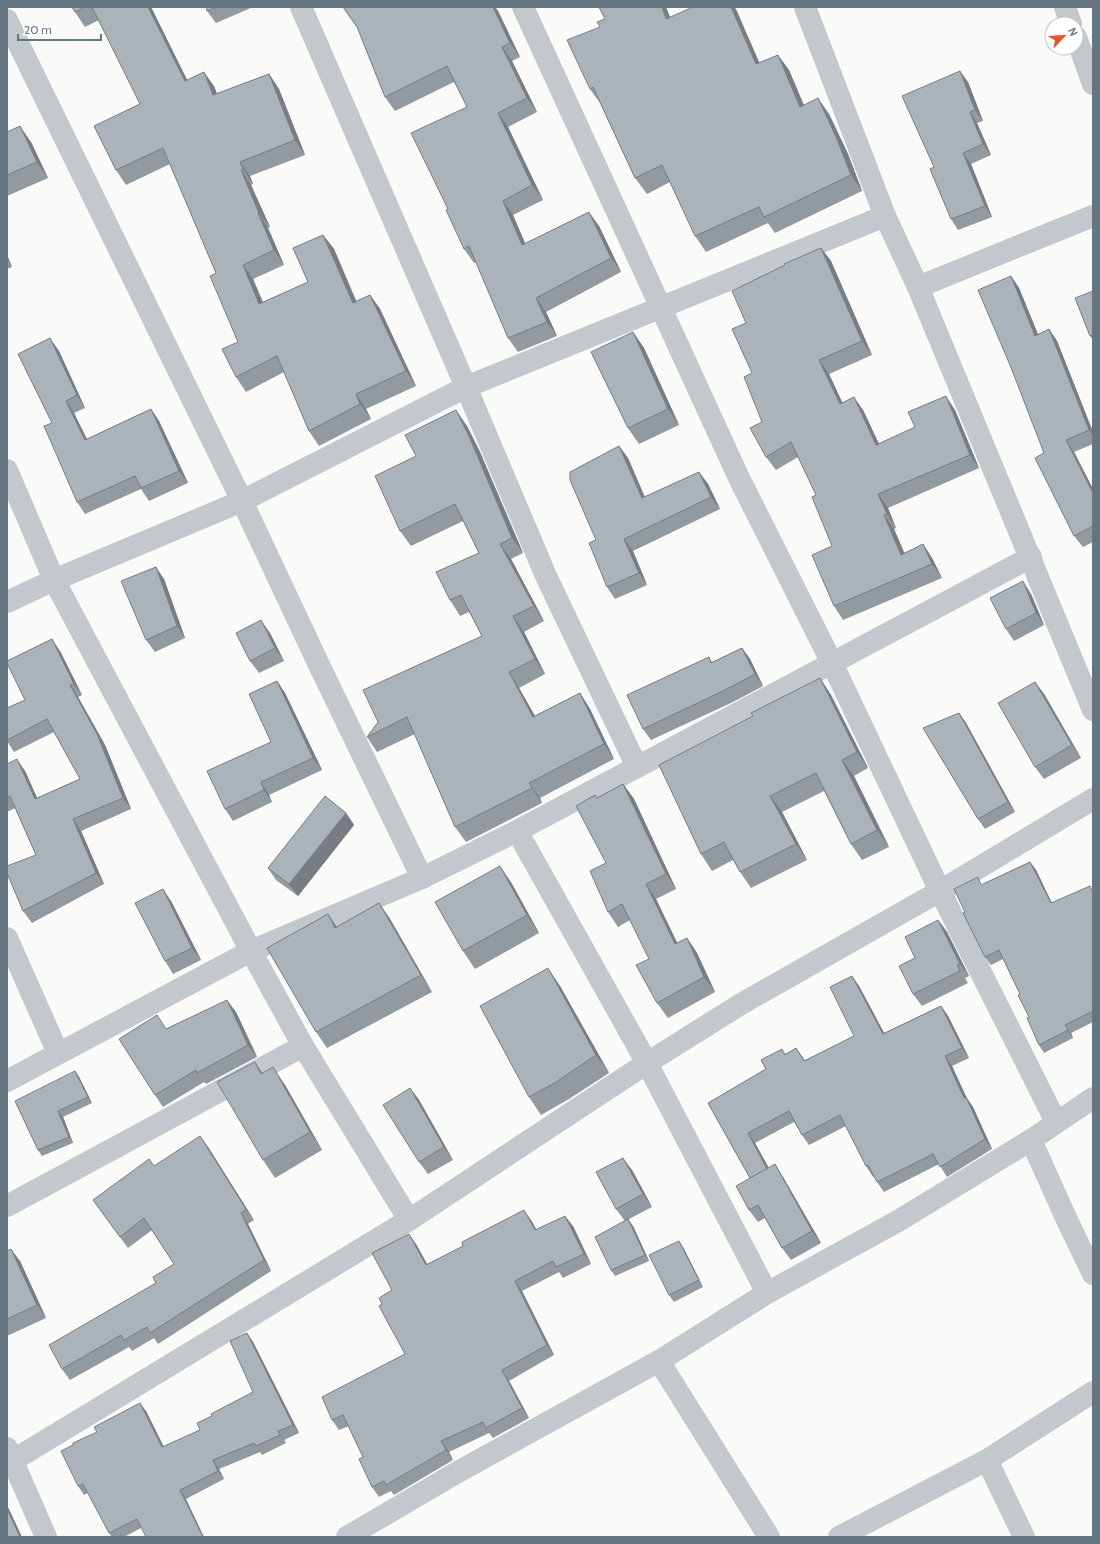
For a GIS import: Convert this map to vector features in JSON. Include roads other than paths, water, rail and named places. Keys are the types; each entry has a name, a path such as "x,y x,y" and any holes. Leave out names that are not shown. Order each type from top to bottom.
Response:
{"street":[{"path":"301,7 466,387 546,576 637,767"},
{"path":"523,7 739,478 832,663 940,891 1056,1122"},
{"path":"805,7 885,216 918,287 1093,710"},
{"path":"7,20 242,501 422,878"},
{"path":"1083,56 1093,84"},
{"path":"7,602 54,580 242,501 466,387 885,216"},
{"path":"918,287 1093,216"},
{"path":"7,470 54,580 251,951 304,1046 409,1220"},
{"path":"7,1081 251,951 422,878 518,831 1031,558"},
{"path":"46,1537 9,1458 409,1220 647,1063 741,1004 940,891 1093,799"},
{"path":"518,831 647,1063 767,1293"},
{"path":"7,938 58,1053"},
{"path":"7,1206 304,1046"},
{"path":"347,1537 456,1473 659,1360 767,1293 898,1221 1031,1140 1093,1098"},
{"path":"1031,1140 1093,1274"},
{"path":"659,1360 769,1537"},
{"path":"839,1537 987,1460 1093,1392"},
{"path":"987,1460 1024,1537"}]}
